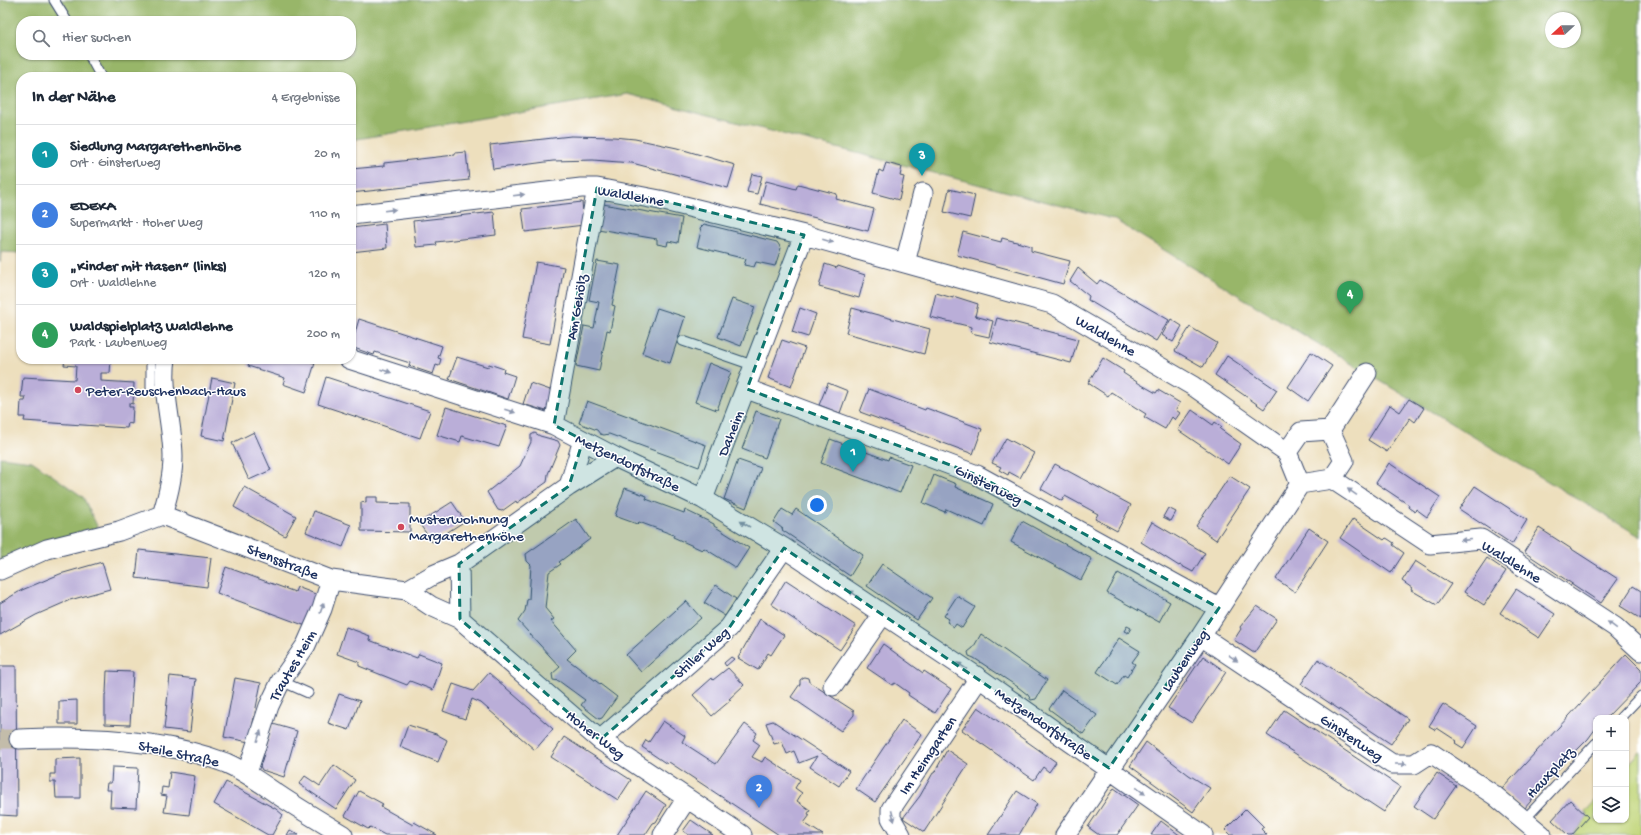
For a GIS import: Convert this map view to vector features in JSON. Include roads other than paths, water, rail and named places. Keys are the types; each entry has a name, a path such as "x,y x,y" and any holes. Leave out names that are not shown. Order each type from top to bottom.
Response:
{"street":[{"name":"Waldlehne","path":"356,214 581,188 597,188 660,200 804,235 1052,304 1193,386 1287,452"},
{"name":"Am Gehölz","path":"554,425 597,188"},
{"path":"905,263 923,193"},
{"name":"Daheim","path":"704,499 747,389 804,235"},
{"name":"Metzendorfstraße","path":"356,361 554,425 615,457 704,499 784,548 979,678 1203,835"},
{"path":"0,570 47,549 119,531 162,515 170,488 173,457 167,395 166,364"},
{"path":"1330,430 1367,373"},
{"name":"Ginsterweg","path":"747,389 977,475 1219,608"},
{"path":"1330,430 1344,461 1332,479 1300,484 1287,452 1301,432 1330,430"},
{"path":"569,486 583,440"},
{"path":"407,590 433,575 459,564 569,486 615,457"},
{"name":"Waldlehne","path":"1332,479 1430,544 1481,539 1615,627 1641,651"},
{"name":"Laubenweg","path":"1065,835 1109,768 1201,636 1300,484"},
{"name":"Stensstraße","path":"162,515 331,580 407,590 431,606 460,619"},
{"name":"Stiller Weg","path":"600,740 729,628 784,548"},
{"path":"459,564 460,619"},
{"name":"Trautes Heim","path":"246,773 269,706 281,682 306,645 322,609 331,580"},
{"path":"833,686 883,614"},
{"name":"Hoher Weg","path":"460,619 600,740 742,835"},
{"name":"Ginsterweg","path":"1201,636 1392,764 1414,764 1431,753 1494,794 1542,835"},
{"name":"Im Heimgarten","path":"901,835 892,818 891,809 979,678"},
{"name":"Steile Straße","path":"19,739 65,737 118,741 170,748 203,756 227,764 246,773 343,835"},
{"path":"663,835 687,798"}],"lane":[{"path":"54,0 64,16"},
{"path":"92,60 98,72"},
{"path":"683,341 755,366"},
{"path":"151,364 151,388 167,395"},
{"path":"281,682 308,693"},
{"path":"1623,715 1641,696"},
{"name":"Hauxplatz","path":"1525,819 1593,747"}],"tunnel":[{"path":"0,739 19,739"}],"place":[{"name":"„Kinder mit Hasen“ (links)","path":"922,176"},
{"name":"Waldspielplatz Waldlehne","path":"1350,314"},
{"name":"Peter-Reuschenbach-Haus","path":"78,390"},
{"name":"Siedlung Margarethenhöhe","path":"853,472"},
{"name":"Musterwohnung Margarethenhöhe","path":"401,527"},
{"name":"EDEKA","path":"759,808"}]}
